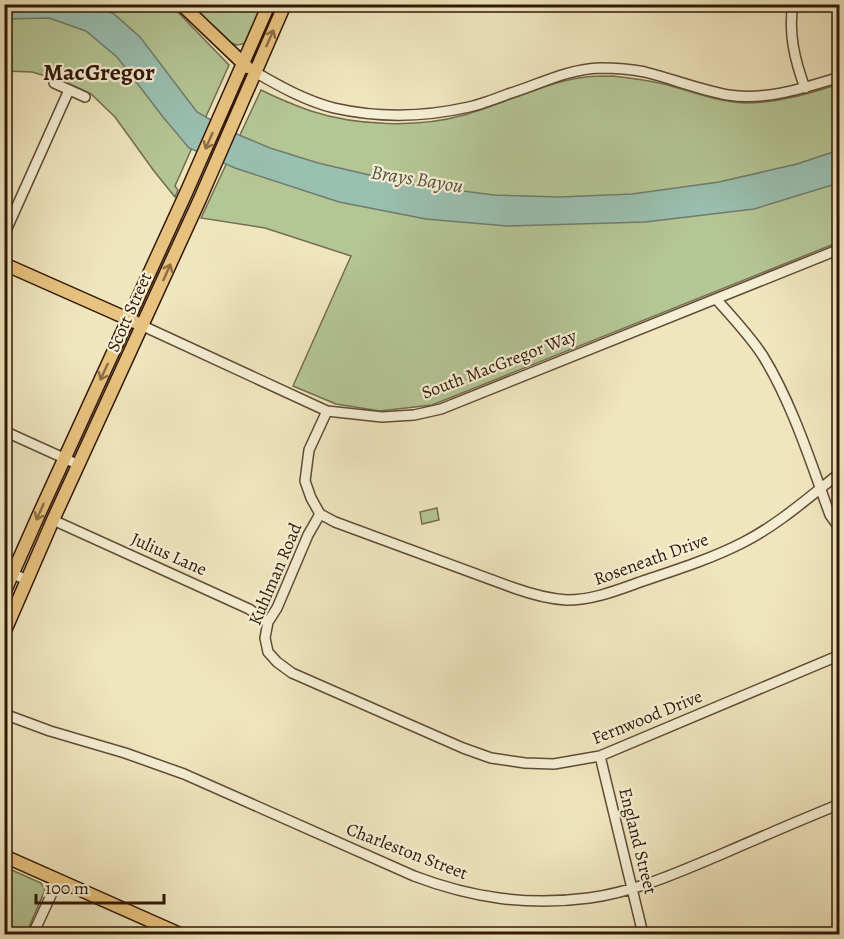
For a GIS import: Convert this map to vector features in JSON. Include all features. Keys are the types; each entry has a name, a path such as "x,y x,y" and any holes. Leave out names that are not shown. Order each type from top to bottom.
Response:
{"main road":[{"path":"181,4 242,64 255,72"},
{"name":"Scott Street","path":"4,593 9,572 186,193 269,4"},
{"name":"Scott Street","path":"4,633 53,520 200,199 285,4"},
{"name":"South MacGregor Way","path":"4,264 143,326"},
{"path":"4,856 180,934"}],"street":[{"path":"794,4 792,43 796,66 805,88"},
{"path":"255,72 332,108 364,113 404,115 471,106 548,79 596,68 644,72 707,91 731,95 782,93 840,77"},
{"path":"54,83 85,97"},
{"path":"4,235 69,90"},
{"name":"South MacGregor Way","path":"143,326 327,411 382,417 414,415 441,409 840,249"},
{"path":"716,299 749,337 773,375 786,401 830,515 840,530"},
{"name":"Kuhlman Road","path":"268,652 265,638 268,622 277,608 308,535 320,514 305,481 309,450 327,411"},
{"path":"4,431 79,465"},
{"name":"Roseneath Drive","path":"320,514 335,522 514,588 543,597 567,600 591,598 709,558 743,542 778,521 840,473"},
{"name":"Julius Lane","path":"53,520 249,609 268,622"},
{"path":"9,572 27,580"},
{"name":"Fernwood Drive","path":"268,652 292,674 463,748 490,758 554,764 600,756 840,655"},
{"name":"Charleston Street","path":"4,714 184,774 414,876 482,896 514,900 552,901 590,898 633,888 671,876 840,804"},
{"name":"England Street","path":"600,756 643,934"},
{"path":"33,934 58,880"}],"shaded area":[{"path":"5,4 171,5 229,65 175,186 178,190 175,197 115,117 91,94 63,81 32,72 5,71"},
{"path":"4,5 96,5 114,14 140,37 197,112 232,132 270,148 318,163 408,184 494,195 559,197 632,194 719,182 797,164 839,150 839,183 754,209 645,222 507,226 426,219 339,202 235,168 189,148 117,57 86,31 49,18 5,19"},
{"path":"198,5 207,5 213,11 216,5 264,5 246,43 235,45 194,8"},
{"path":"613,76 658,83 714,98 745,103 781,100 839,84 839,242 432,405 380,411 336,404 293,386 351,256 265,228 201,218 261,90 279,99 329,116 388,124 446,119 570,80"},
{"path":"437,508 439,520 422,524 420,512"},
{"path":"5,867 41,883 45,890 26,934 5,934"}],"district":[{"name":"MacGregor","path":"99,72"}],"water label":[{"name":"Brays Bayou","path":"417,179"}]}
